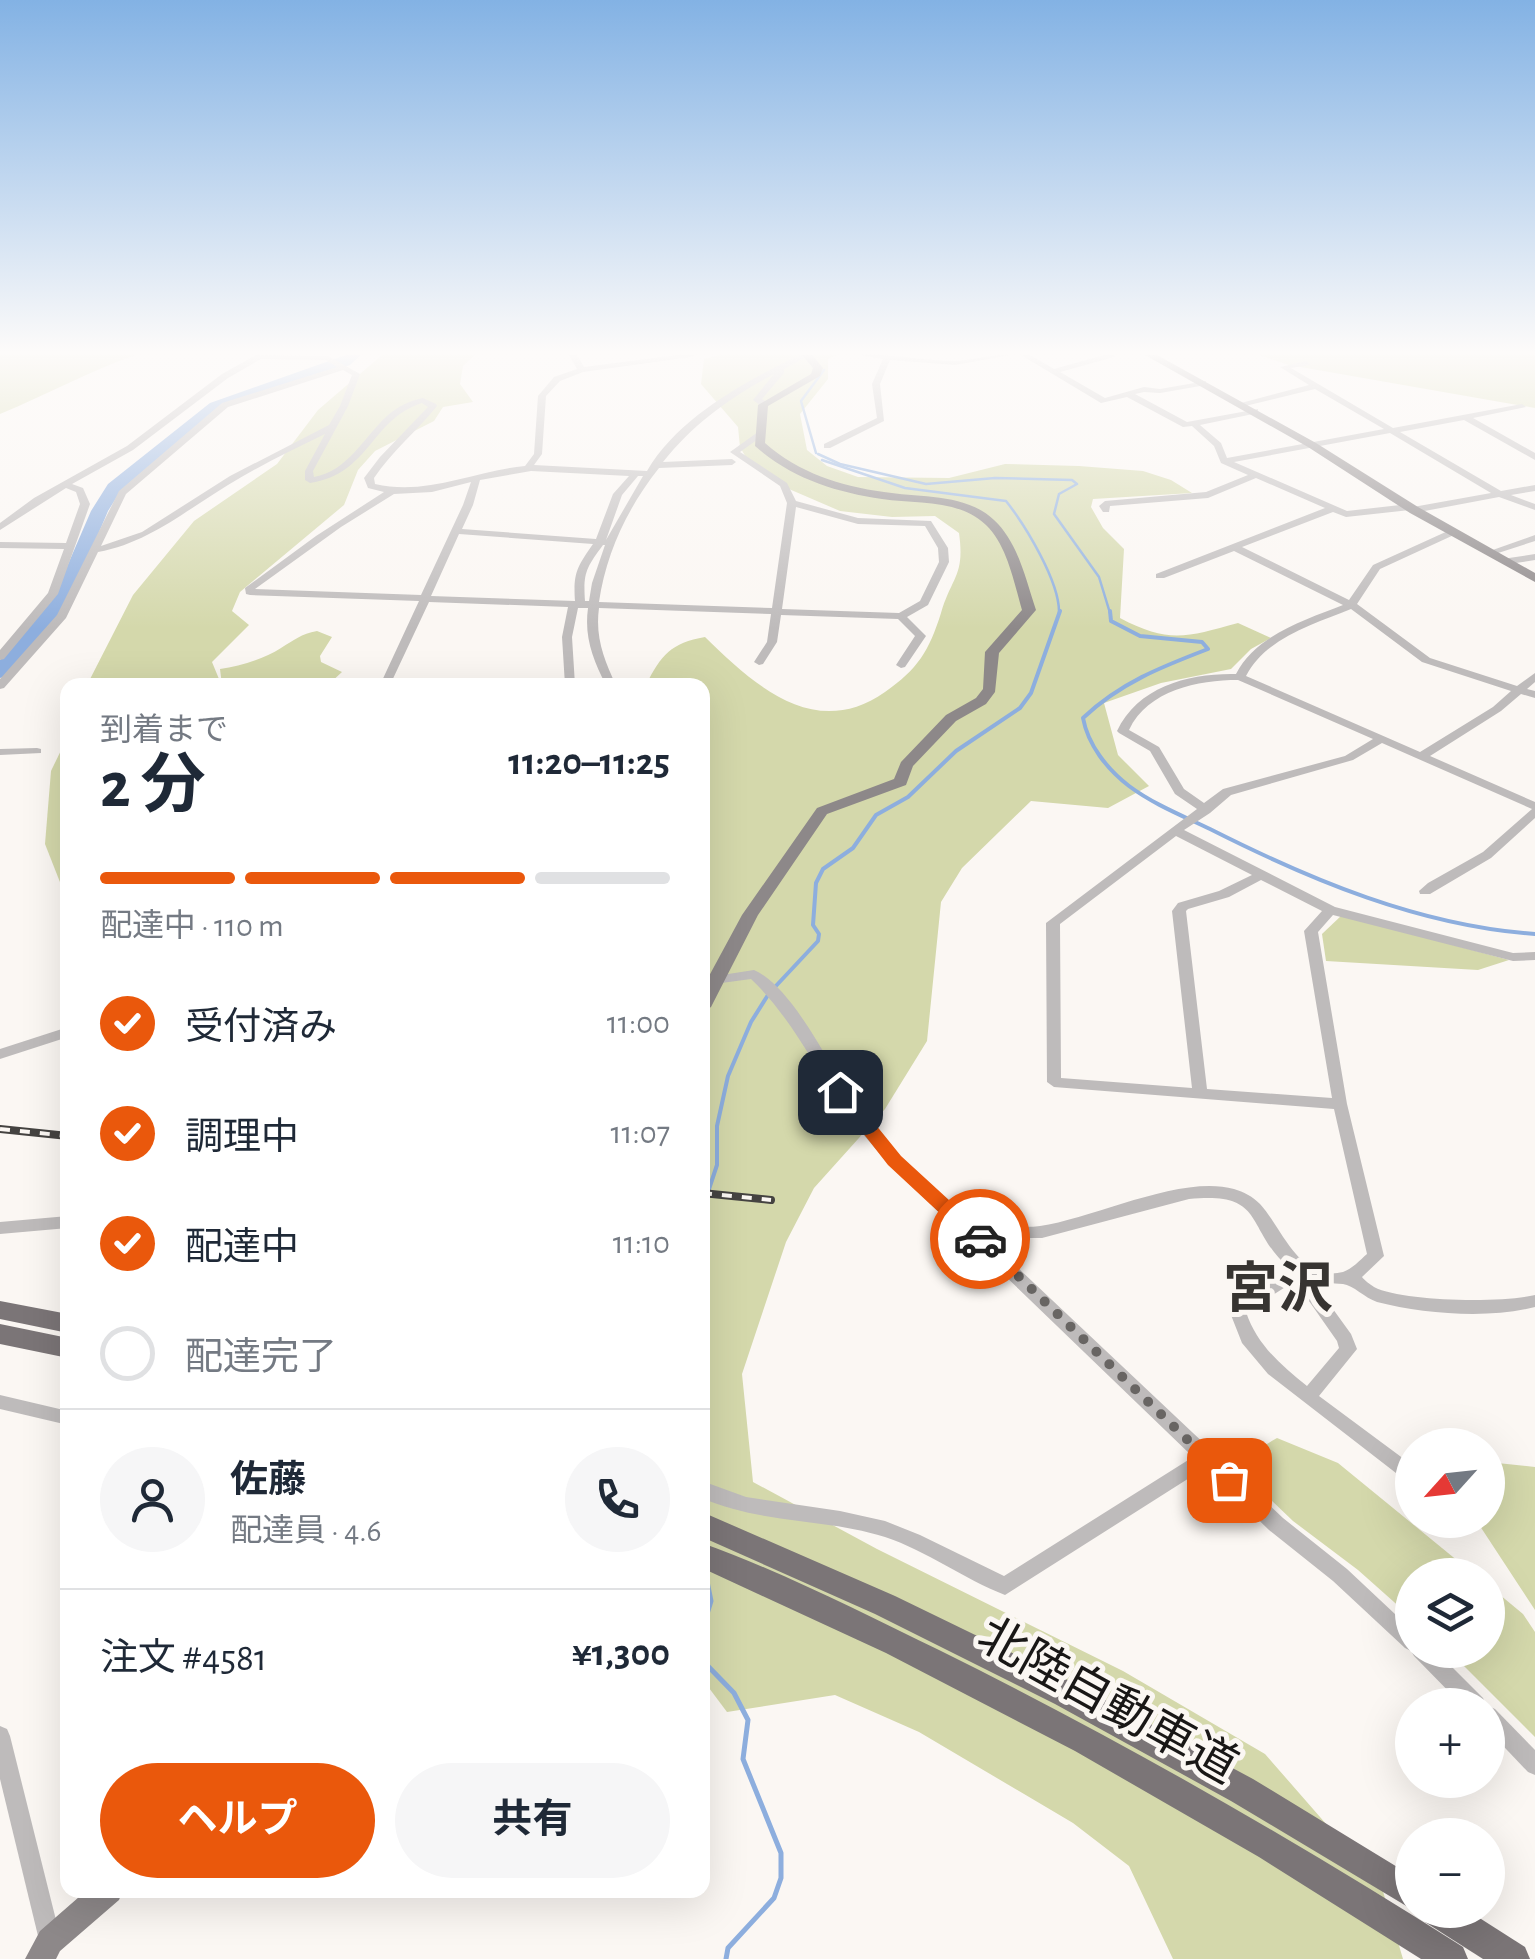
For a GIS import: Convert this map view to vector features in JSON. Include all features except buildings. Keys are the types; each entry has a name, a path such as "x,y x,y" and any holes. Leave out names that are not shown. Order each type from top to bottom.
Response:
{"highway":[{"path":"0,1310 60,1322"},
{"path":"0,1334 60,1346"},
{"name":"北陸自動車道","path":"710,1528 927,1625 1081,1704 1395,1884"},
{"name":"北陸自動車道","path":"710,1558 912,1650 1059,1726 1231,1824 1451,1959"},
{"path":"1466,1928 1513,1959"}],"main road":[{"path":"710,989 750,914 822,812 901,782 906,765 951,718 981,701 990,689 992,652 1029,610 1020,577 1001,536 976,512 942,502 844,490 816,480 761,446"},
{"path":"1316,446 1411,509 1535,578"},
{"path":"45,1950 100,1898"}],"street":[{"path":"0,527 64,484 132,446"},
{"path":"0,686 62,616 122,492 174,446"},
{"path":"96,550 117,547 149,533 223,484 295,446"},
{"path":"322,446 309,471 310,480 333,476 365,446"},
{"path":"397,446 380,460 370,478 371,486 416,491 528,468 646,471 732,462"},
{"path":"528,468 539,446"},
{"path":"570,678 567,636 606,542 610,507 670,446"},
{"path":"742,446 734,452 784,486 792,502 772,642 759,662"},
{"path":"1219,446 1224,461 1346,514 1411,509 1535,488"},
{"path":"1224,461 1299,446"},
{"path":"1418,446 1499,494 1535,507"},
{"path":"1106,510 1104,506 1108,503 1208,495 1256,475"},
{"path":"388,678 476,480"},
{"path":"0,657 53,594 85,497 80,490 64,484"},
{"path":"392,491 336,524 323,538 250,588 250,592 900,616 929,596 944,562 943,548 932,526 858,520 792,502"},
{"path":"1160,576 1332,508"},
{"path":"455,531 606,542"},
{"path":"1240,677 1248,661 1286,632 1351,605 1376,567 1453,532"},
{"path":"1492,552 1535,538"},
{"path":"606,542 578,578 594,651 608,678"},
{"path":"0,545 70,546"},
{"path":"1234,546 1351,605 1426,660 1535,695"},
{"path":"1509,561 1535,557"},
{"path":"900,616 921,636 901,664"},
{"path":"0,636 18,638"},
{"path":"1206,810 1179,791 1155,748 1123,731 1124,725 1143,701 1172,688 1227,676 1240,677 1535,809 1488,854 1445,874 1425,890"},
{"path":"1421,756 1497,709 1535,676"},
{"path":"1340,1104 1054,1082 1053,922 1240,786 1349,758 1381,739"},
{"path":"0,752 38,750"},
{"path":"1178,832 1330,910 1513,957 1535,956"},
{"path":"1200,1093 1179,911 1260,875"},
{"path":"1299,1269 1328,1278 1350,1277 1376,1256 1340,1104 1311,931 1330,910"},
{"path":"714,980 754,974 773,990 815,1048 857,1118 894,1160 1206,1458 1395,1627"},
{"path":"0,1054 60,1035"},
{"path":"966,1225 1036,1234 1187,1195 1224,1192 1244,1197 1258,1210 1346,1339 1348,1349 1308,1396"},
{"path":"0,1228 60,1223"},
{"path":"1299,1269 1238,1310 1244,1336 1265,1360 1308,1396 1395,1462"},
{"path":"1350,1277 1372,1295 1494,1308 1518,1308 1535,1301"},
{"path":"0,1402 60,1416"},
{"path":"710,1494 799,1516 885,1529 1005,1586 1206,1458"},
{"path":"1439,1668 1459,1688"},
{"path":"1505,1734 1535,1766"},
{"path":"0,1736 45,1950"}],"green space":[{"path":"290,446 384,446 358,470 344,505 240,592 232,611 249,625 212,662 219,678 91,678 133,595 194,521 277,464"},
{"path":"806,446 827,466 858,477 949,478 1005,464 1143,471 1171,480 1192,493 1093,499 1091,507 1103,528 1124,549 1120,618 1165,635 1191,634 1238,623 1271,638 1251,649 1231,669 1161,683 1104,703 1118,755 1149,786 1108,808 1031,801 962,868 941,902 927,1041 885,1109 814,1188 786,1242 742,1374 753,1482 877,1549 1123,1671 1265,1754 1382,1888 1403,1959 1173,1959 1129,1866 1073,1823 919,1732 835,1695 727,1712 710,1689 710,678 650,678 668,652 705,637 744,673 788,701 810,709 834,711 859,706 896,684 921,658 937,626 960,558 959,533 935,516 892,517 840,511 782,486 748,461 740,447"},
{"path":"317,631 332,637 320,656 321,662 342,672 336,678 221,678 220,669 260,659"},
{"path":"60,752 60,882 45,844 51,771"},
{"path":"1342,915 1509,960 1478,970 1326,961 1322,934"},
{"path":"1277,1438 1338,1463 1395,1510 1395,1538 1430,1538 1454,1558 1395,1558 1395,1603 1293,1521 1247,1477 1243,1458"},
{"path":"1505,1464 1535,1467 1535,1610 1505,1564 1505,1558 1501,1558 1488,1538 1505,1538"},
{"path":"1505,1599 1523,1614 1535,1632 1535,1737 1505,1707 1505,1688 1486,1688 1466,1668 1505,1668"}],"waterway":[{"path":"0,672 38,632 62,599 99,511 114,488 165,446"},
{"path":"814,446 816,453"},
{"path":"818,454 840,464 926,484 995,478 1072,480 1077,484 1059,494 1054,514 1099,577 1110,613"},
{"path":"822,460 905,488 1006,501 1048,570 1059,613"},
{"path":"774,988 818,941 819,934 813,925 816,883 823,869 853,848 876,815 908,797 956,751 1020,708 1031,693 1060,611"},
{"path":"1110,611 1111,621 1140,636 1202,642 1208,649 1126,686 1083,718 1100,756 1129,786 1248,848 1367,898 1450,921 1535,934"},
{"path":"710,1186 717,1165 717,1126 728,1076 751,1022 768,995"},
{"path":"710,1596 710,1604"},
{"path":"710,1668 734,1693 748,1720 743,1759 781,1853 781,1878 774,1898 728,1948 726,1959"}],"railway":[{"path":"0,1129 60,1135"},
{"path":"710,1194 771,1200"}],"way so far":[{"path":"980,1239 1229,1480"}],"district":[{"name":"宮沢","path":"1278,1290"}],"route":[{"path":"840,1092 894,1160 980,1239"}]}
